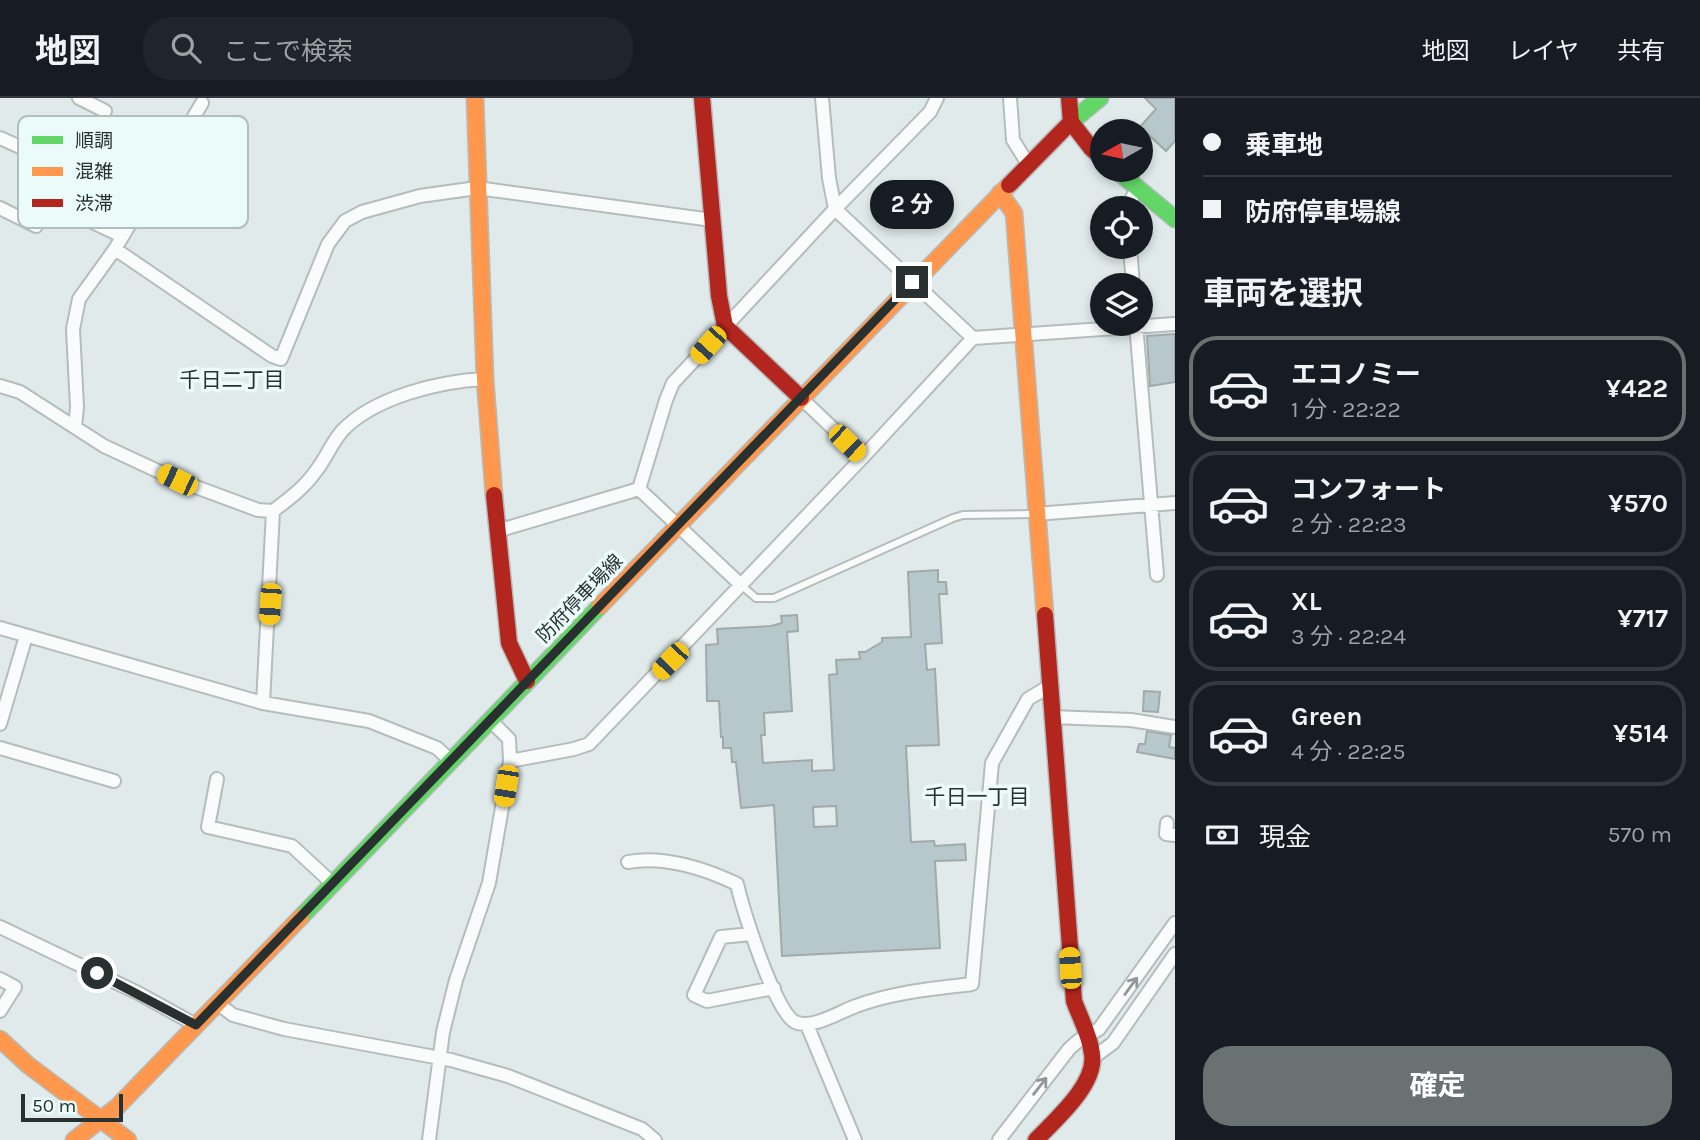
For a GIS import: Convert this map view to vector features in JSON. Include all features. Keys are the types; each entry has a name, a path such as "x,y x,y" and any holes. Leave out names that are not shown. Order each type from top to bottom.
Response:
{"street":[{"path":"79,98 105,111"},
{"path":"475,98 485,379 497,531 509,643 527,681"},
{"path":"702,98 719,296 725,326 863,457"},
{"path":"822,98 829,178 835,209 973,338"},
{"path":"639,489 673,383 835,209 930,112 937,98"},
{"path":"1010,98 1013,140 1028,164"},
{"path":"1069,98 1071,122 1090,147"},
{"path":"1071,122 1083,98"},
{"path":"1071,122 1100,98"},
{"path":"195,116 202,103"},
{"name":"防府停車場線","path":"74,1140 88,1127 102,1122 912,282 1071,122"},
{"path":"0,138 18,146"},
{"path":"1131,182 1175,219"},
{"path":"115,249 272,356 281,359 328,244 345,221 362,212 420,196 477,188 712,220"},
{"path":"1134,196 1138,188"},
{"path":"999,193 1014,213 1074,1001 1094,1057 1086,1083 1036,1140"},
{"path":"0,208 18,217"},
{"path":"106,228 122,236"},
{"path":"75,427 78,407 73,329 79,299 127,228"},
{"path":"1153,325 1175,324"},
{"path":"510,761 563,752 589,744 973,338 1090,329"},
{"path":"1137,336 1157,575"},
{"path":"0,386 20,392 104,446 177,480 258,510 273,511 299,491 317,471 330,446 357,418 431,386 459,380 485,379"},
{"path":"497,531 639,489"},
{"path":"639,489 740,584"},
{"path":"1036,514 1175,503"},
{"path":"263,703 273,511"},
{"path":"0,628 263,703 369,722 437,748 451,761"},
{"path":"0,724 26,636"},
{"path":"628,862 642,859 671,863 716,874 737,884 751,934 774,988 793,1021 807,1025 883,995 972,984 992,764 1028,699 1048,687"},
{"path":"1051,717 1131,720 1175,727"},
{"path":"429,1140 439,1059 456,980 489,883 510,761 509,739 490,720"},
{"path":"0,748 114,781"},
{"path":"217,779 208,827 292,846 332,883"},
{"path":"1167,823 1166,834 1175,835"},
{"path":"999,1140 1069,1049 1099,1029 1175,923"},
{"path":"0,927 138,993 196,1025"},
{"path":"751,934 721,937 694,995 707,1000 774,988"},
{"path":"1094,1057 1113,1043 1170,970 1175,954"},
{"path":"1151,957 1170,970"},
{"path":"0,979 15,987 0,1011"},
{"path":"217,1003 233,1015 284,1029 439,1059 508,1076 642,1129 656,1140"},
{"path":"807,1025 855,1140"},
{"path":"0,1039 28,1065 128,1140"},
{"path":"98,1140 102,1122"}],"lane":[{"path":"740,584 756,598 774,598 953,518 963,515 1036,514"}],"building":[{"path":"1145,98 1175,98 1175,141 1166,151 1153,139 1153,119 1147,119 1156,109"},
{"path":"1175,334 1175,382 1150,386 1147,336"},
{"path":"938,570 938,582 946,582 947,594 939,594 942,643 925,644 927,670 935,669 939,745 906,746 911,842 934,841 935,846 965,844 966,860 935,861 940,948 782,956 774,805 741,808 736,762 732,762 731,748 723,748 719,701 707,701 706,645 718,644 717,629 771,626 782,623 781,616 797,615 798,631 787,632 792,711 764,713 765,735 761,735 763,763 812,760 812,771 834,770 829,675 837,674 836,660 860,659 859,652 865,652 882,642 882,638 911,637 908,572","holes":["836,806 837,826 814,827 813,807"]},
{"path":"1144,691 1160,692 1158,712 1143,711"},
{"path":"1147,731 1171,735 1169,747 1175,748 1175,759 1137,752 1139,744 1145,744"}],"traffic: fast":[{"path":"1071,122 1100,98"},
{"path":"1130,182 1175,219"},
{"path":"301,917 600,606"}],"traffic: slow":[{"path":"475,98 485,379 494,495"},
{"path":"600,606 1009,185"},
{"path":"1000,193 1014,213 1045,615"},
{"path":"74,1140 117,1107 301,917"},
{"path":"0,1039 28,1065 128,1140"}],"traffic: jam":[{"path":"702,98 719,296 725,326 801,398"},
{"path":"1009,185 1071,122 1069,98"},
{"path":"1071,122 1090,147"},
{"path":"494,495 509,643 527,681"},
{"path":"1036,1140 1073,1101 1092,1065 1089,1040 1074,1001 1045,615"}],"district":[{"name":"千日二丁目","path":"232,380"},
{"name":"千日一丁目","path":"977,797"}],"route":[{"path":"97,973 196,1025 912,282"}]}
